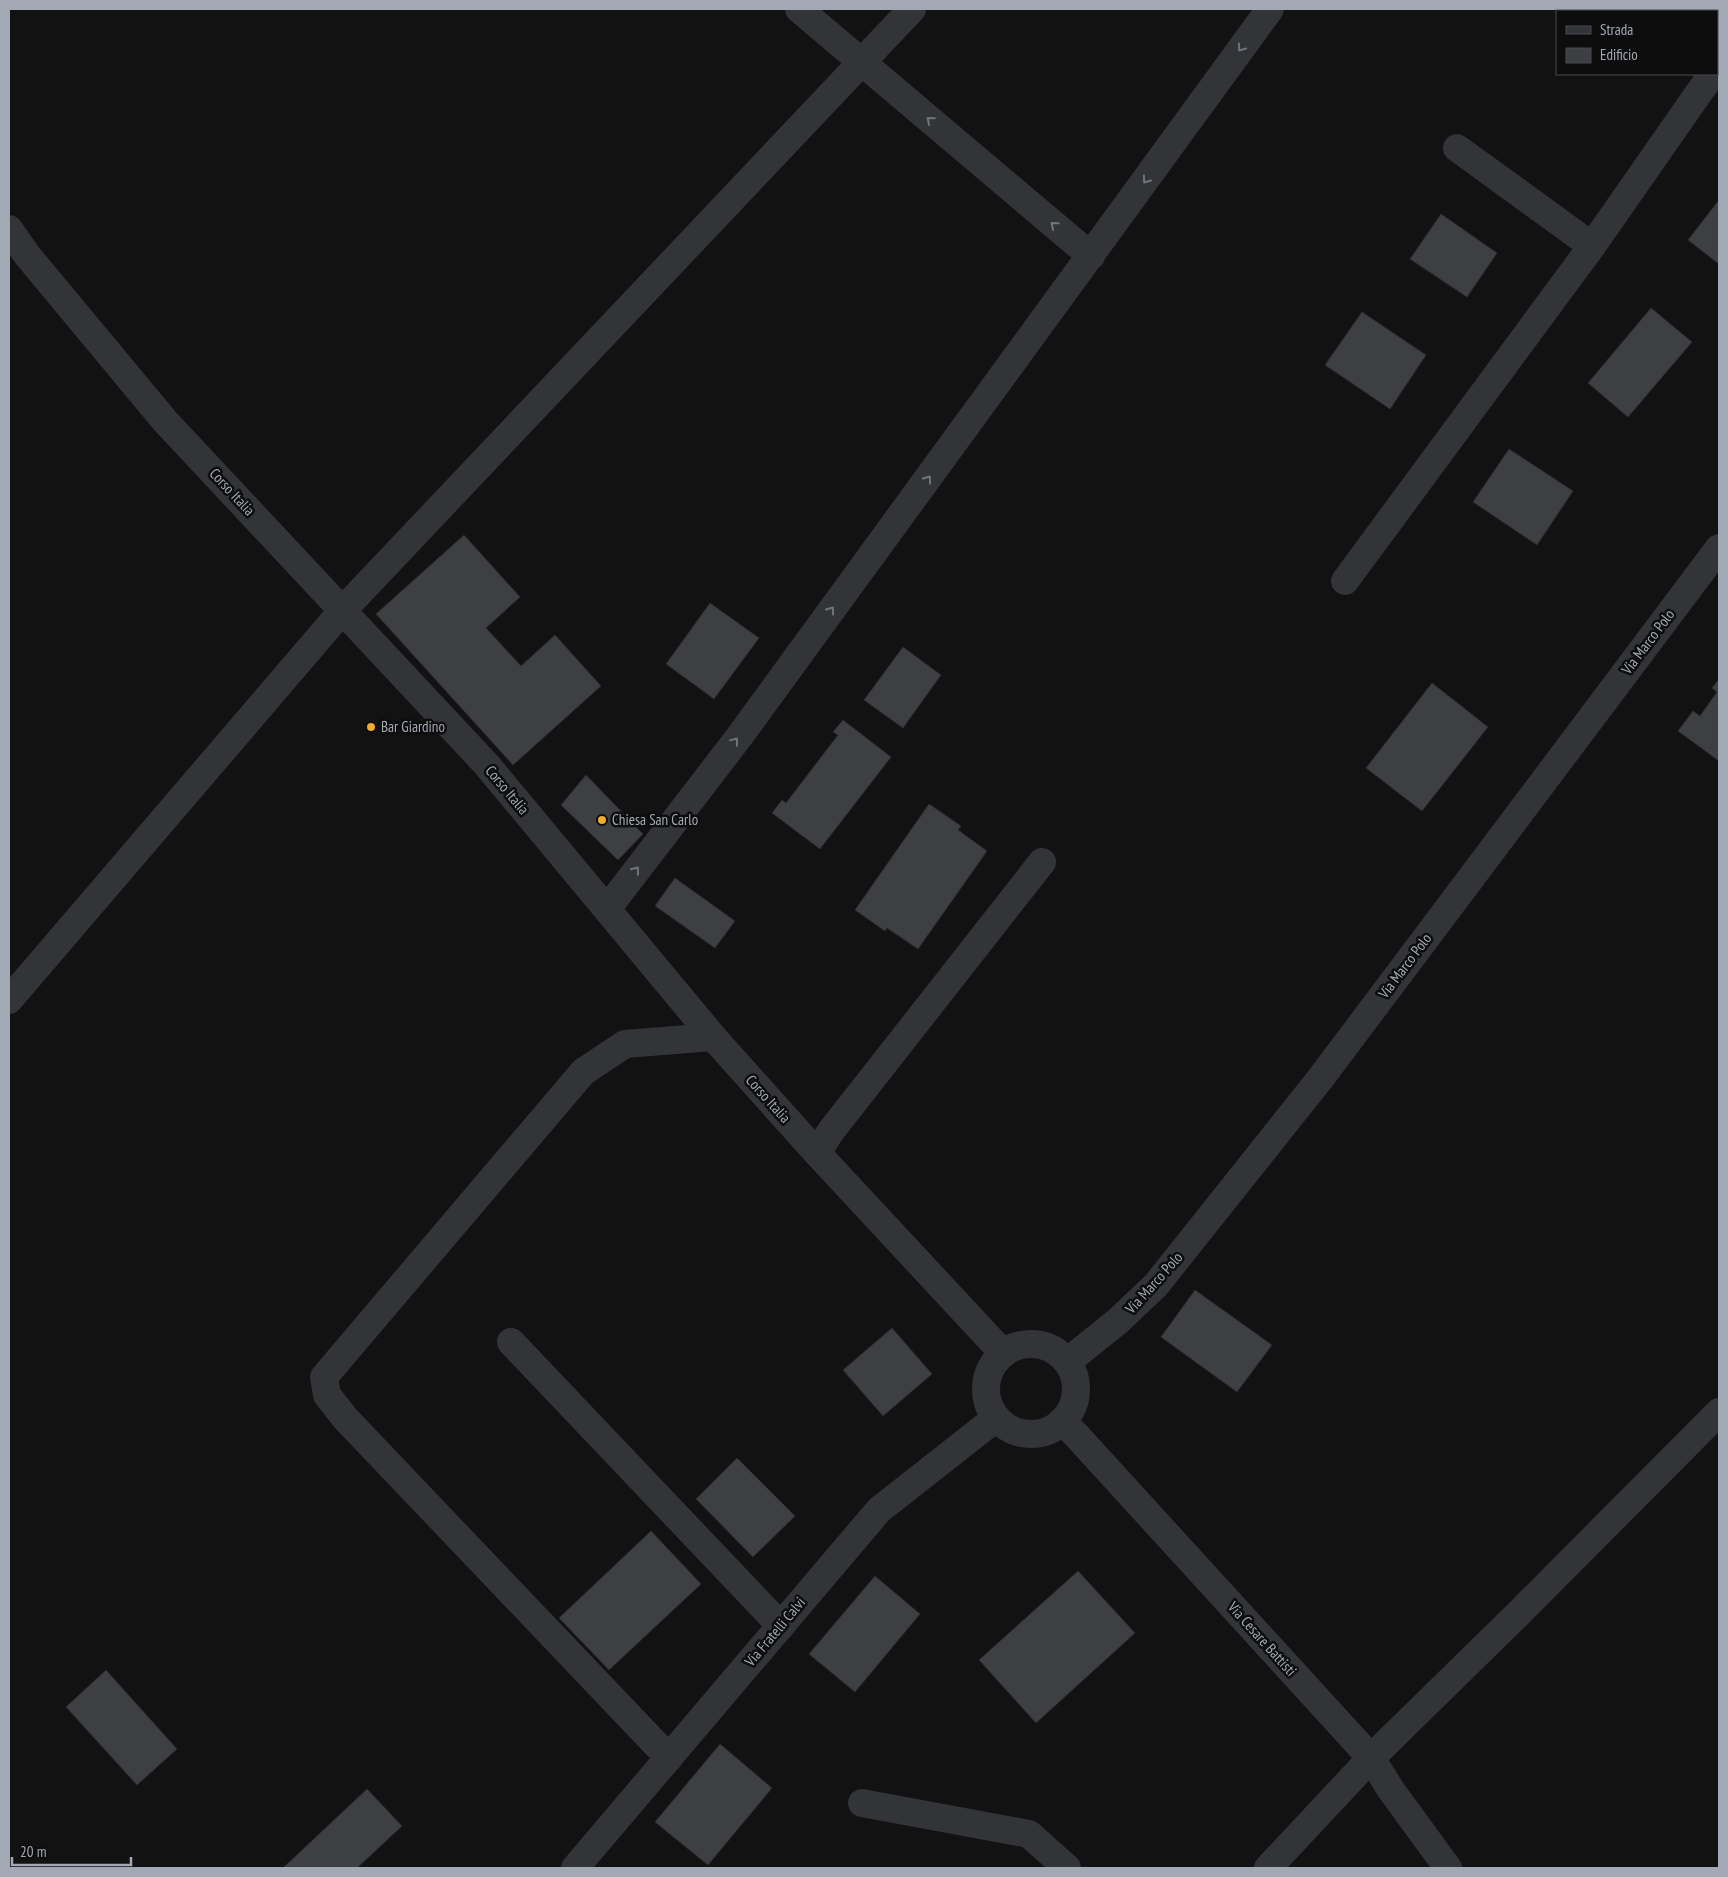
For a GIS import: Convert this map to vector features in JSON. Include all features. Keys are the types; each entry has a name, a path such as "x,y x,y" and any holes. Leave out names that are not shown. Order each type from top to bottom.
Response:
{"street":[{"path":"799,9 1091,256"},
{"path":"9,1000 342,611 912,9"},
{"path":"606,909 739,737 1270,9"},
{"path":"1345,581 1592,246 1711,75"},
{"path":"1457,148 1592,246"},
{"name":"Corso Italia","path":"9,229 27,255 165,421 486,764 713,1037 816,1153 1003,1353"},
{"name":"Via Marco Polo","path":"1067,1362 1118,1321 1156,1285 1320,1079 1719,548"},
{"path":"816,1153 831,1131 1042,862"},
{"path":"669,1758 345,1418 327,1395 324,1377 583,1072 625,1044 713,1037"},
{"path":"511,1342 781,1626"},
{"path":"1022,1344 1038,1344 1060,1354 1067,1362 1073,1372 1076,1388 1075,1400 1062,1421 1048,1431 1030,1434 1008,1428 996,1418 988,1405 986,1385 992,1365 1003,1353 1022,1344"},
{"path":"1268,1868 1370,1758 1513,1619 1719,1412"},
{"name":"Via Fratelli Calvi","path":"575,1868 879,1510 996,1418"},
{"name":"Via Cesare Battisti","path":"1062,1421 1370,1758 1448,1868"},
{"path":"862,1803 1029,1834 1067,1868"}],"building":[{"path":"1719,200 1719,264 1688,240"},
{"path":"1441,214 1497,253 1467,297 1410,259"},
{"path":"1651,308 1692,342 1628,417 1588,383"},
{"path":"1362,312 1426,355 1390,409 1325,365"},
{"path":"1509,449 1573,491 1537,545 1473,502"},
{"path":"464,535 520,597 486,628 521,666 555,635 601,686 513,765 376,614"},
{"path":"710,603 759,638 714,699 666,664"},
{"path":"903,647 941,675 903,728 864,700"},
{"path":"1719,679 1719,761 1678,731 1693,711 1700,716 1717,692 1712,688"},
{"path":"1432,683 1488,727 1422,811 1366,768"},
{"path":"843,720 891,757 820,849 772,813 782,800 786,803 838,735 833,732"},
{"name":"Chiesa San Carlo","path":"586,775 643,834 618,860 561,805"},
{"path":"929,804 961,826 958,830 987,851 918,949 887,928 885,931 855,910"},
{"path":"675,878 735,921 715,948 655,906"},
{"path":"1195,1290 1272,1345 1237,1392 1161,1337"},
{"path":"892,1328 932,1374 883,1416 843,1370"},
{"path":"737,1458 795,1516 753,1557 696,1499"},
{"path":"651,1531 701,1584 609,1670 559,1618"},
{"path":"1078,1571 1135,1633 1036,1723 979,1660"},
{"path":"875,1576 920,1614 855,1692 809,1654"},
{"path":"106,1670 177,1749 137,1785 66,1707"},
{"path":"720,1744 772,1788 708,1865 655,1822"},
{"path":"367,1789 402,1826 357,1868 283,1868"}],"place":[{"name":"Bar Giardino","path":"371,727"},
{"name":"Chiesa San Carlo","path":"602,820"}]}
